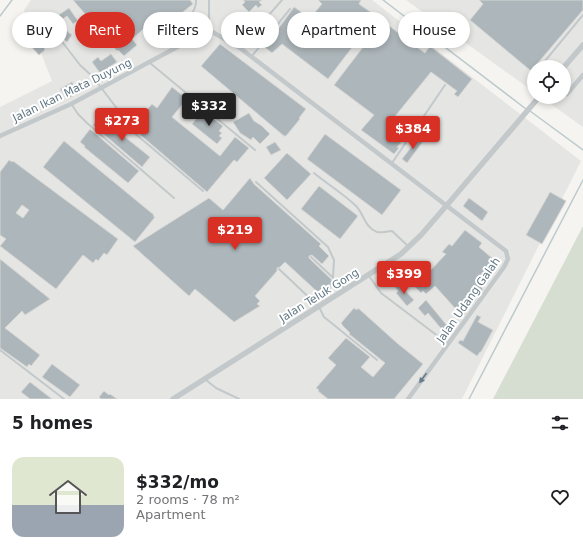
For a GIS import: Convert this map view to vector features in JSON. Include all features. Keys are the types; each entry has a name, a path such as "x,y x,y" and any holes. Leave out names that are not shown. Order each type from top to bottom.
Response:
{"street":[{"path":"570,60 583,45"},
{"name":"Jalan Ikan Mata Duyung","path":"0,136 71,104 176,48"},
{"path":"240,48 251,58 447,206"},
{"path":"571,89 583,75"},
{"name":"Jalan Teluk Gong","path":"173,399 346,290 409,247 447,206 533,104"},
{"name":"Jalan Udang Galah","path":"408,399 504,267 508,259 506,251 447,206"}],"lane":[{"path":"172,50 165,41 166,34 190,16 195,10 196,0"},
{"path":"209,0 209,12"},
{"path":"272,12 282,0"},
{"path":"251,58 261,43 290,9"},
{"path":"546,60 583,15"},
{"path":"67,48 80,65 94,79 128,123 132,131 203,191"},
{"path":"149,62 256,150"},
{"path":"94,79 116,66"},
{"path":"392,164 445,85"},
{"path":"71,104 81,118 174,198"},
{"path":"314,173 355,205 363,215 366,224 373,230 381,232 392,231 409,247"},
{"path":"256,182 294,214 328,247 334,260 333,277"},
{"path":"311,257 346,290"},
{"path":"280,269 319,307 324,317 377,360"},
{"path":"368,275 380,293 448,344"},
{"path":"0,350 64,399"},
{"path":"205,379 216,388 239,399"}],"shaded area":[{"path":"31,0 372,0 388,12 287,12 287,48 390,48 390,14 398,20 398,48 434,48 581,161 462,399 0,399 0,107 52,81 39,48 67,48 67,12 25,12 24,10"},
{"path":"406,0 583,0 583,127 551,104 571,104 571,60 527,60 527,87 470,46 470,12 423,12"},
{"path":"583,226 583,399 493,399"}],"building":[{"path":"73,0 190,0 193,4 183,12 143,12 143,29 135,36 135,12 83,12"},
{"path":"243,0 262,0 259,2 262,5 258,8 256,5 249,12 242,5 245,2"},
{"path":"318,0 361,0 359,4 370,12 315,12 322,4"},
{"path":"479,0 583,0 583,10 540,60 527,60 527,68 470,20 483,4"},
{"path":"294,7 301,12 290,12"},
{"path":"69,8 75,17 75,23 73,24 67,16 67,12 63,12"},
{"path":"287,17 287,48 282,44 279,47 279,28"},
{"path":"390,26 398,33 398,48 418,48 425,53 429,48 433,48 472,79 458,97 454,94 457,91 431,72 388,125 404,139 397,147 399,148 394,154 361,130 374,115 334,85 362,48 390,48"},
{"path":"67,30 72,35 67,42"},
{"path":"220,44 221,48 225,48 306,109 299,118 300,119 286,136 284,136 201,66"},
{"path":"33,48 45,48 39,55"},
{"path":"114,48 133,48 124,56 118,50 117,51"},
{"path":"266,48 278,48 272,53"},
{"path":"287,48 352,48 328,79"},
{"path":"111,54 117,62 100,73 92,62 98,57 101,61"},
{"path":"72,82 78,93 67,99 60,89"},
{"path":"172,87 187,99 172,117 220,156 235,137 249,148 237,162 234,160 207,192 137,132 138,131 133,126 152,104 157,108"},
{"path":"203,111 223,126 219,131 222,133 219,136 222,138 217,144 192,124"},
{"path":"249,113 254,121 270,134 260,144 253,137 251,140 240,133 233,122"},
{"path":"100,117 150,157 142,167 93,125"},
{"path":"90,129 139,171 128,183 84,147 85,146 80,142"},
{"path":"325,134 401,190 382,215 307,159"},
{"path":"419,137 424,140 407,163 402,159"},
{"path":"64,141 154,215 153,216 155,217 135,242 43,167"},
{"path":"275,142 281,150 271,155 266,147"},
{"path":"287,153 311,174 287,200 264,178"},
{"path":"9,160 12,162 13,161 118,239 107,255 104,253 98,261 96,259 93,263 83,255 56,289 0,246 6,239 0,235 0,172","holes":["22,205 29,210 23,218 16,213"]},
{"path":"250,178 254,184 321,244 319,246 329,256 322,264 312,255 309,256 309,258 335,283 329,290 331,292 324,298 285,262 277,268 277,271 255,296 260,301 257,304 260,306 234,322 195,289 189,296 133,246 209,198 223,210"},
{"path":"319,186 358,216 340,239 301,209"},
{"path":"550,192 566,201 542,244 526,235"},
{"path":"469,198 488,212 482,221 463,206"},
{"path":"465,230 482,243 479,247 499,264 481,287 483,289 463,317 435,286 426,294 423,291 421,293 406,277 414,268 415,269 418,267 425,276 446,254 442,252 449,244 452,246"},
{"path":"0,259 50,299 25,315 22,311 5,328 40,355 31,366 29,364 27,367 0,348"},
{"path":"399,284 414,300 407,306 396,293 398,291 395,287"},
{"path":"426,300 449,328 444,332 428,313 425,316 418,308"},
{"path":"354,308 357,310 358,308 423,364 394,399 328,399 316,388 336,365 328,358 346,338 370,357 361,367 373,377 385,363 349,334 350,333 342,325 341,323"},
{"path":"477,315 481,317 478,322 493,330 481,352 477,356 458,343 460,340 463,341"},
{"path":"52,364 80,385 70,397 42,377"},
{"path":"30,382 52,399 30,399 21,392"},
{"path":"104,391 117,399 101,399 99,397"}],"waterway":[{"path":"0,16 12,0"},
{"path":"383,0 526,109"},
{"path":"530,111 583,150"},
{"path":"469,399 583,180"}]}
